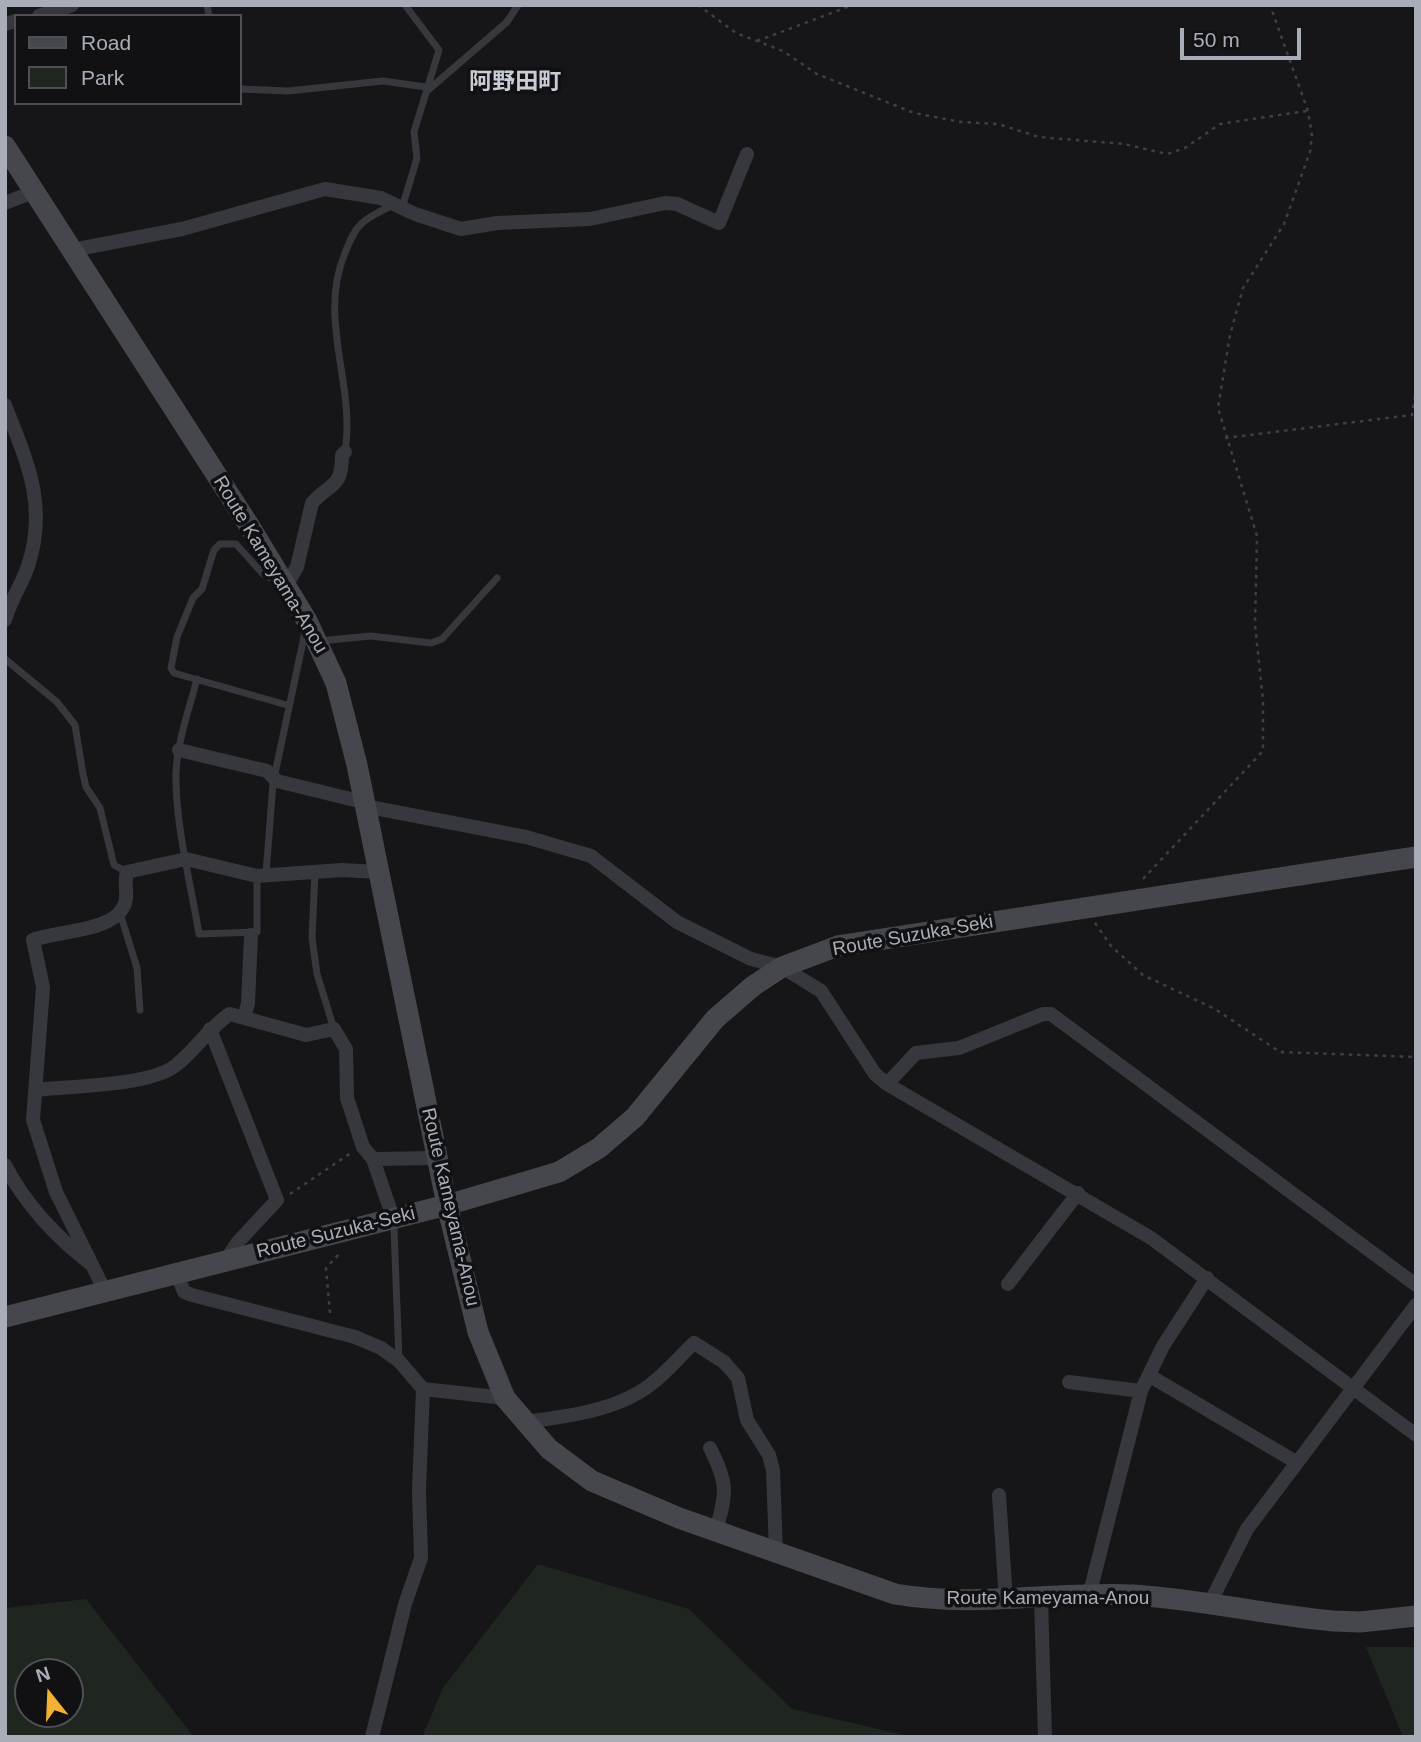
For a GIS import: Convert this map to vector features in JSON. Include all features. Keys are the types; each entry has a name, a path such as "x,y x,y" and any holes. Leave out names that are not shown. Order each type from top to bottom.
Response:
{"main road":[{"name":"Route Kameyama-Anou","path":"5,146 286,586 318,641 344,710 447,1205 478,1332 505,1398 549,1449 592,1481 776,1553 895,1594 949,1601 1133,1595 1333,1621 1371,1622 1416,1616"},
{"name":"Route Suzuka-Seki","path":"5,1317 447,1205 559,1172 599,1148 635,1117 715,1019 753,986 782,967 838,946 1416,857"}],"street":[{"path":"45,14 72,5"},
{"path":"72,250 182,229 325,189 363,194 461,229 497,223 590,219 665,203 677,204 719,223 747,154"},
{"path":"5,203 33,192"},
{"path":"5,405 34,480 37,501 33,548 28,567 13,593 5,620"},
{"path":"286,586 297,567 312,503 336,484 342,473 342,456 345,452"},
{"path":"178,750 267,771 274,778 364,804 526,837 592,856 677,922 739,954 782,967 821,991 875,1074 887,1084 965,1132 1078,1193 1152,1238 1352,1390 1416,1435"},
{"path":"106,1291 56,1192 40,1149 33,1120 43,987 33,940 95,927 120,913 126,900 127,872 186,859 261,875 379,872"},
{"path":"244,1018 248,1003 251,935"},
{"path":"36,1090 159,1077 177,1065 210,1029 230,1014 306,1035 334,1029 346,1049 347,1098 363,1147 373,1159 389,1206"},
{"path":"887,1084 916,1053 959,1048 1043,1014 1051,1014 1416,1285"},
{"path":"210,1029 277,1200 238,1242 226,1260"},
{"path":"373,1159 438,1158"},
{"path":"5,1165 15,1183 54,1232 93,1265"},
{"path":"1008,1284 1078,1193"},
{"path":"176,1272 184,1292 192,1295 331,1331 381,1348 399,1361 424,1389 505,1398"},
{"path":"1089,1596 1141,1391 1163,1346 1207,1278"},
{"path":"1209,1605 1247,1528 1416,1305"},
{"path":"524,1422 572,1415 632,1395 649,1385 694,1343 724,1362 738,1378 747,1420 769,1455 773,1470 776,1553"},
{"path":"1150,1376 1296,1462"},
{"path":"1069,1382 1141,1391"},
{"path":"372,1737 405,1604 421,1558 419,1490 424,1389"},
{"path":"710,1448 721,1469 727,1493 716,1530"},
{"path":"999,1495 1006,1600"},
{"path":"1041,1598 1045,1737"}],"lane":[{"path":"345,452 345,414 334,324 339,271 352,237 360,225 398,206 417,158 414,132 439,50 405,5"},
{"path":"426,89 507,22 518,5"},
{"path":"242,89 288,91 383,81 426,89"},
{"path":"286,586 263,574 236,544 220,544 214,550 202,589 193,598 177,638 171,668 174,673 287,705"},
{"path":"318,641 371,636 431,643 442,639 497,578"},
{"path":"197,679 178,750 176,776 199,934 251,935 257,932 261,875 274,778 287,705 293,699 307,621"},
{"path":"5,659 69,714 79,737 86,787 97,799 114,865 127,872"},
{"path":"315,872 313,939 317,974 334,1029"},
{"path":"120,913 137,968 140,1010"},
{"path":"394,1229 399,1361"}],"path":[{"path":"698,5 736,33 794,57 817,74 915,113 961,122 998,124 1039,137 1124,144 1167,154 1185,148 1208,131 1230,121 1308,111"},
{"path":"757,41 853,5"},
{"path":"1135,900 1146,874 1263,751 1263,700 1255,625 1257,536 1218,408 1233,323 1248,275 1284,225 1306,167 1312,136 1308,111 1270,5"},
{"path":"1225,438 1412,415 1416,390"},
{"path":"1088,907 1111,946 1143,975 1215,1009 1280,1052 1416,1056"},
{"path":"277,1200 337,1160 363,1147"},
{"path":"331,1331 326,1268 340,1252"}],"green space":[{"path":"538,1564 689,1609 792,1709 913,1737 422,1737 443,1688"},
{"path":"86,1599 194,1737 5,1737 5,1608"},
{"path":"1366,1647 1416,1647 1416,1737 1403,1737"}],"district":[{"name":"阿野田町","path":"515,83"}]}
